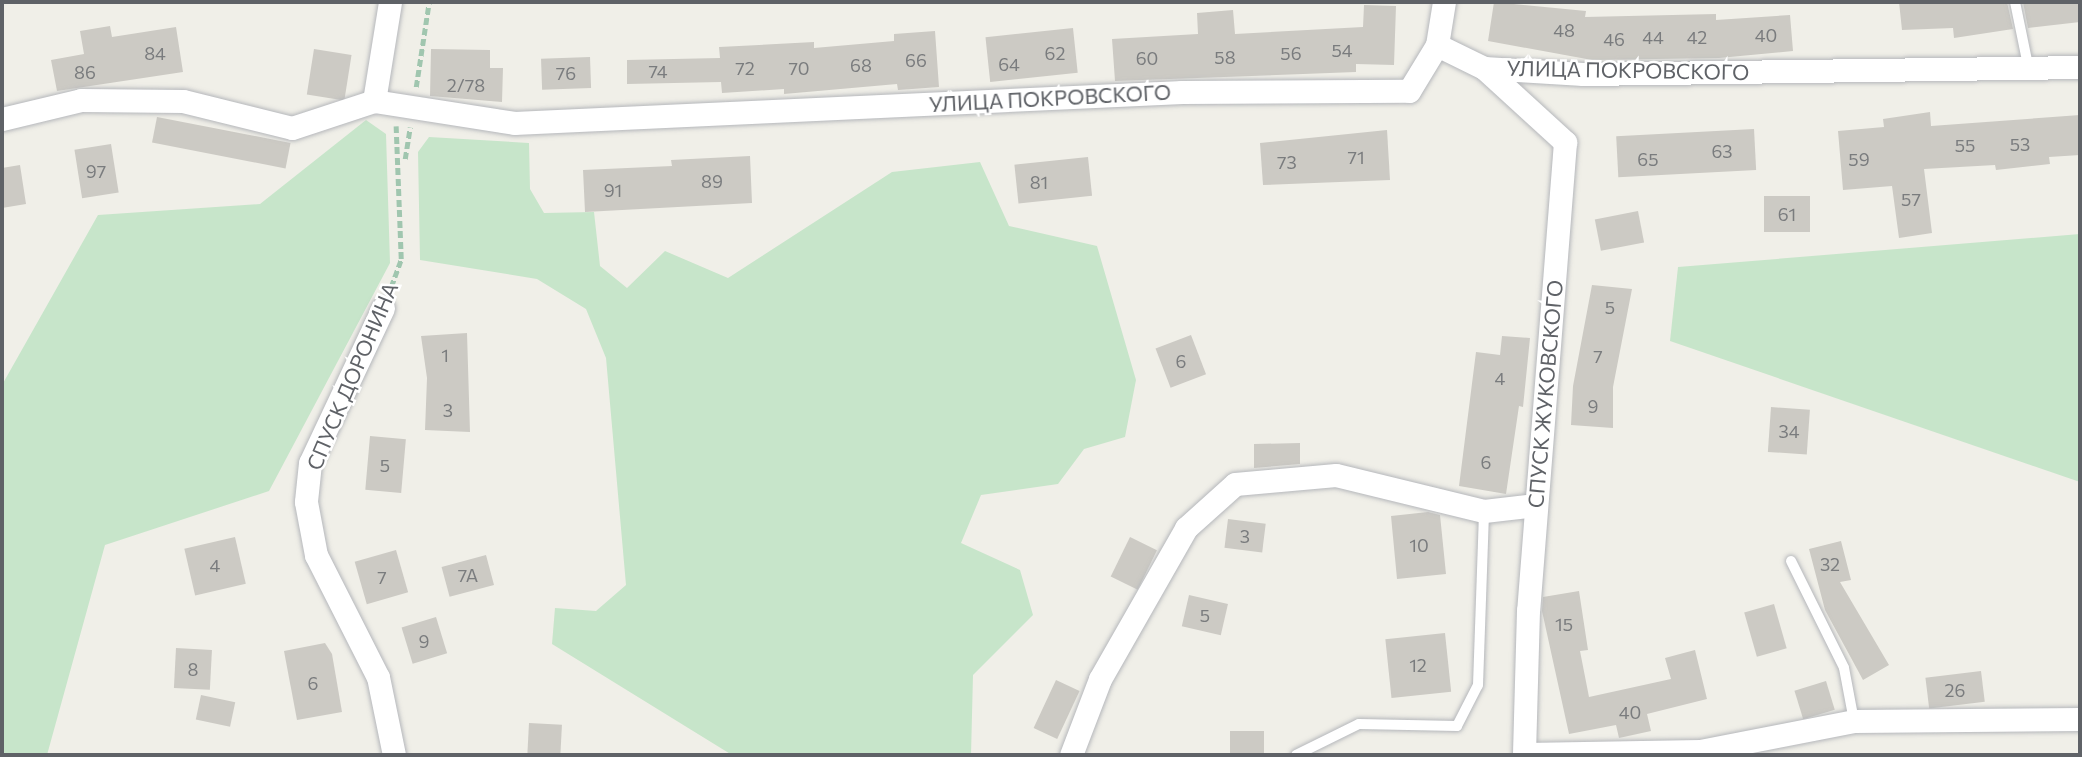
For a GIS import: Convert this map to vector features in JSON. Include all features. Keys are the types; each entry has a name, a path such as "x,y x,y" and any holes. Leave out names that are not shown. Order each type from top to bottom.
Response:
{"street":[{"path":"390,2 394,105"},
{"path":"1437,45 1444,2"},
{"name":"УЛИЦА ПОКРОВСКОГО","path":"2,119 81,100 183,101 292,128 394,105 514,123 1182,92 1409,91 1437,45 1484,68 1583,74 2029,70 2080,67"},
{"name":"СПУСК ЖУКОВСКОГО","path":"1484,68 1565,142 1528,610 1525,755"},
{"name":"СПУСК ДОРОНИНА","path":"383,308 310,463 306,502 316,555 378,677 394,755"},
{"path":"1071,755 1100,679 1186,528 1235,484 1336,475 1484,511 1536,505"},
{"path":"1525,755 1699,751 1854,721 2080,719"}],"lane":[{"path":"2015,2 2029,70"},
{"path":"1296,755 1359,724 1457,726 1478,685 1484,511"},
{"path":"1791,561 1844,668 1854,721"}],"path":[{"path":"405,159 394,105 429,2"},
{"name":"СПУСК ДОРОНИНА","path":"383,308 401,259 394,105"}],"green space":[{"path":"366,120 386,134 390,263 269,491 105,545 47,755 2,755 2,385 98,215 260,204"},
{"path":"429,137 529,143 530,189 544,213 594,212 600,266 627,288 665,251 728,278 892,172 980,162 1009,226 1097,246 1136,380 1125,437 1084,449 1058,484 981,495 961,543 1020,570 1033,615 973,675 971,755 732,755 552,644 555,608 596,611 626,585 606,358 586,309 537,279 420,260 418,152"},
{"path":"2080,234 2080,482 1670,341 1678,267"}],"building":[{"path":"1494,2 1586,11 1585,17 1716,14 1716,20 1790,15 1793,51 1719,58 1592,60 1488,41"},
{"path":"1899,2 2007,2 2013,29 1954,38 1953,28 1902,30"},
{"path":"2023,2 2080,2 2080,22 2028,28"},
{"path":"1364,5 1396,6 1394,65 1356,64 1356,72 1115,81 1112,39 1198,34 1197,13 1233,10 1235,34 1363,27"},
{"path":"110,26 112,37 176,27 183,72 57,91 51,60 84,54 80,31"},
{"path":"1073,28 1078,73 990,82 985,37"},
{"path":"935,31 939,87 898,90 897,84 784,94 784,89 722,93 721,82 627,84 627,60 720,58 719,47 814,42 814,48 894,41 894,34"},
{"path":"314,49 352,55 344,100 307,94"},
{"path":"431,49 490,50 490,68 503,68 502,102 430,96"},
{"path":"590,57 591,88 542,90 541,59"},
{"path":"1930,112 1931,126 2080,115 2080,155 2049,157 2050,164 1996,170 1995,165 1924,169 1932,233 1899,238 1892,186 1843,190 1838,131 1884,127 1883,119"},
{"path":"157,117 291,143 286,168 152,143"},
{"path":"1754,129 1756,170 1618,177 1616,136"},
{"path":"1387,130 1390,180 1263,185 1260,143"},
{"path":"111,144 119,192 82,198 74,150"},
{"path":"750,156 752,203 585,212 583,170 672,166 671,160"},
{"path":"1088,157 1092,196 1018,204 1014,165"},
{"path":"20,165 26,204 2,208 2,168"},
{"path":"1764,196 1810,196 1810,232 1764,232"},
{"path":"1638,211 1644,242 1601,251 1595,219"},
{"path":"1592,285 1632,289 1613,387 1613,428 1571,425 1573,386"},
{"path":"467,333 470,432 425,430 427,378 421,336"},
{"path":"1191,335 1206,374 1171,388 1156,349"},
{"path":"1502,336 1530,338 1523,407 1519,406 1506,494 1459,486 1476,352 1500,355"},
{"path":"1771,407 1810,410 1807,455 1768,452"},
{"path":"370,436 406,439 401,493 365,490"},
{"path":"1300,443 1300,464 1254,468 1254,444"},
{"path":"1428,512 1440,515 1446,574 1397,579 1391,516"},
{"path":"1228,519 1266,524 1262,552 1224,548"},
{"path":"235,537 246,584 195,595 184,549"},
{"path":"1130,537 1157,550 1138,590 1111,577"},
{"path":"1841,541 1851,580 1840,582 1889,665 1863,680 1825,610 1809,549"},
{"path":"396,550 408,592 367,604 355,562"},
{"path":"486,555 494,585 450,597 442,567"},
{"path":"1579,591 1588,650 1580,651 1589,697 1671,679 1665,658 1695,650 1707,699 1647,714 1651,731 1619,738 1616,725 1569,734 1542,611 1543,597"},
{"path":"1189,595 1228,604 1221,635 1182,626"},
{"path":"1774,604 1787,648 1757,657 1744,613"},
{"path":"436,617 447,653 413,664 402,628"},
{"path":"1445,633 1451,692 1391,698 1385,639"},
{"path":"325,643 332,654 342,712 297,720 284,651"},
{"path":"176,648 212,650 210,690 174,688"},
{"path":"1981,671 1985,702 1929,709 1925,678"},
{"path":"1056,680 1080,691 1057,739 1034,728"},
{"path":"1826,681 1835,710 1803,719 1794,691"},
{"path":"201,695 235,702 230,727 196,719"},
{"path":"529,723 562,725 560,755 527,755"},
{"path":"1230,731 1264,731 1264,755 1230,755"}]}
